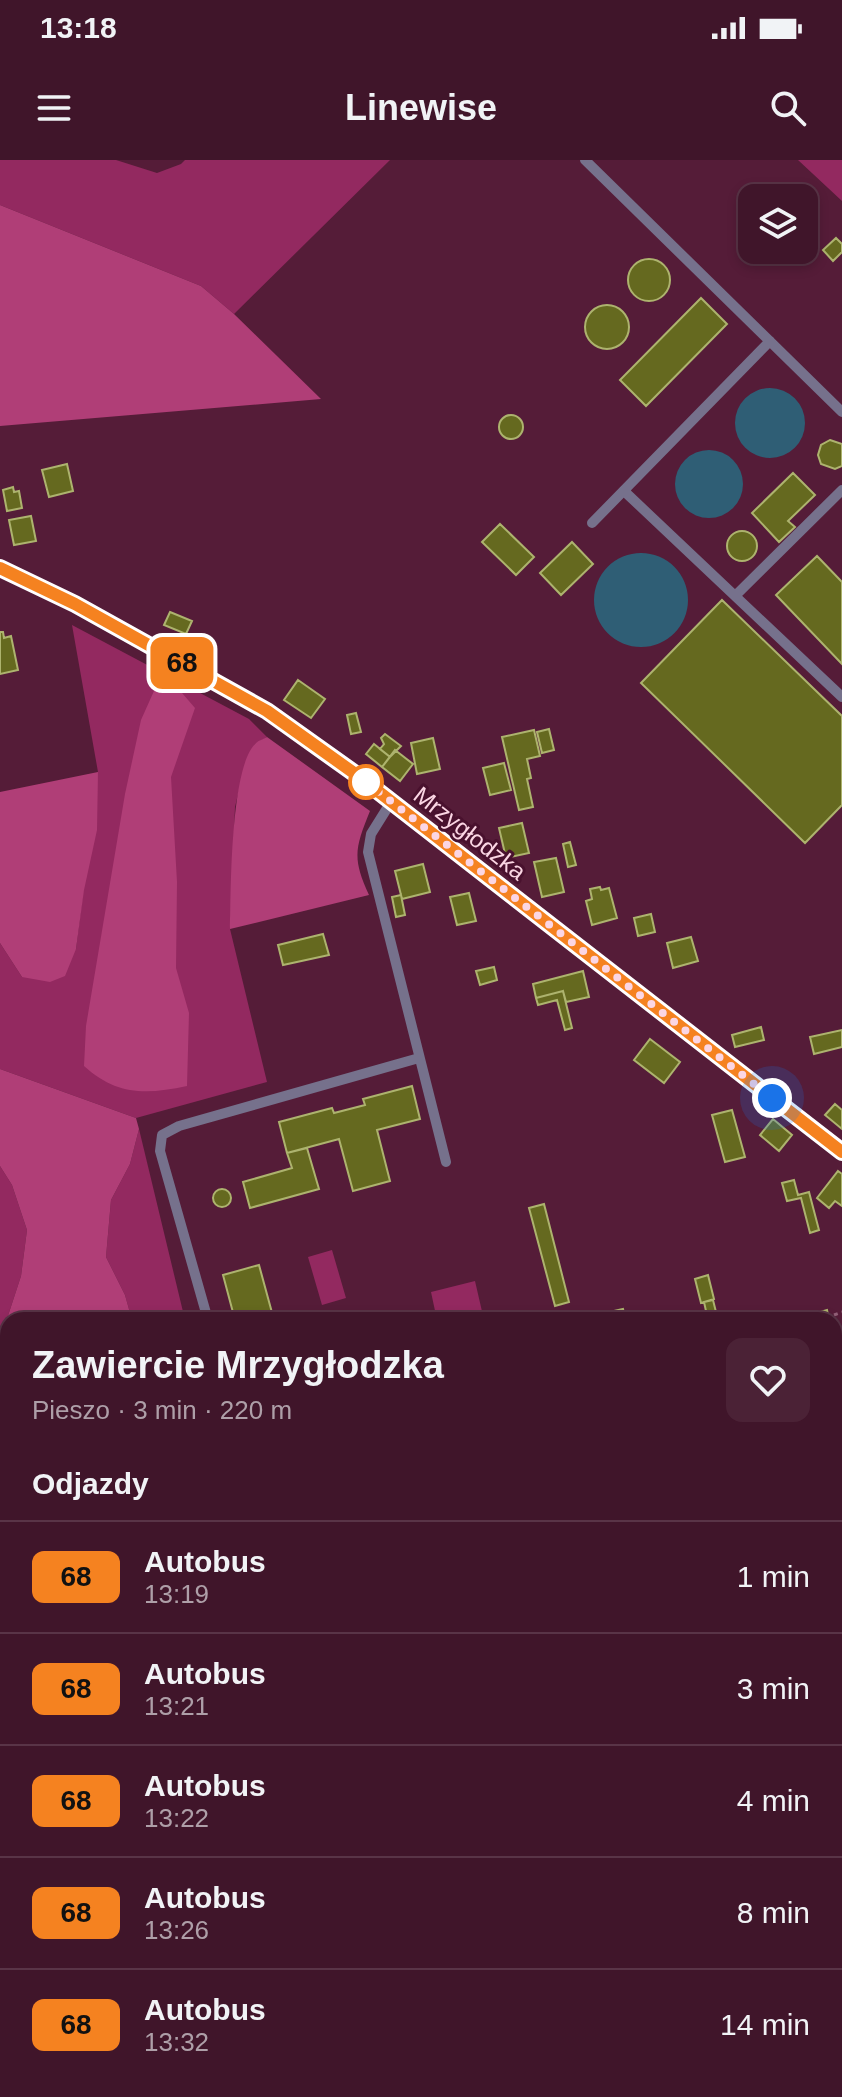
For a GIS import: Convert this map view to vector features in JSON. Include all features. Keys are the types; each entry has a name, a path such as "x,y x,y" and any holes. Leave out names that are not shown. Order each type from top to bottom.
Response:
{"street":[{"name":"Mrzygłodzka","path":"0,568 75,604 244,696 314,744 842,1152"}],"lane":[{"path":"585,160 842,412"},
{"path":"592,523 770,341"},
{"path":"735,596 842,490"},
{"path":"624,491 842,697"},
{"path":"391,802 371,834 368,852 446,1162"},
{"path":"206,1312 160,1151 162,1135 179,1126 419,1058"}],"shaded area":[{"path":"0,160 116,160 157,173 185,160 390,160 234,314 201,286 0,205"},
{"path":"798,160 842,160 842,201"},
{"path":"0,205 201,286 321,399 0,426"},
{"path":"72,625 249,719 267,737 255,744 244,769 235,807 230,929 267,1082 136,1118 0,1069 0,943 22,977 76,949 98,772"},
{"path":"158,682 176,686 195,708 171,777 177,882 176,968 189,1013 187,1086 144,1091 108,1083 84,1066 86,1026 125,794 141,720"},
{"path":"267,737 370,811 358,853 360,871 369,895 230,929 234,831 241,777 247,756 256,743"},
{"path":"98,772 97,830 76,949 65,976 50,982 22,977 0,943 0,792"},
{"path":"0,1069 136,1118 139,1129 130,1164 111,1200 106,1257 130,1312 9,1312 21,1276 27,1230 12,1185 0,1166"},
{"path":"139,1129 183,1312 130,1312 106,1257 111,1200 130,1164"},
{"path":"0,1166 12,1185 27,1230 21,1276 9,1312 0,1312"},
{"path":"332,1250 346,1298 322,1305 308,1257"},
{"path":"475,1281 482,1312 435,1312 431,1292"}],"water":[{"path":"770,388 789,394 799,404 805,423 799,442 789,452 770,458 751,452 741,442 735,423 741,404 751,394"},
{"path":"702,450 716,450 728,455 738,465 743,484 738,503 728,513 716,518 702,518 690,513 680,503 675,491 675,477 680,465 690,455"},
{"path":"641,553 659,556 674,567 685,582 688,600 685,618 674,633 659,644 641,647 623,644 608,633 597,618 594,600 597,582 608,567 623,556"}],"building":[{"path":"836,238 842,244 842,252 833,261 823,250"},
{"path":"649,259 664,265 670,280 664,295 649,301 634,295 628,280 634,265"},
{"path":"701,298 727,324 646,406 620,380"},
{"path":"607,305 623,311 629,327 623,343 607,349 591,343 585,327 591,311"},
{"path":"511,415 519,419 523,427 519,435 511,439 503,435 499,427 503,419"},
{"path":"830,440 842,444 842,466 835,469 821,464 818,455 821,445"},
{"path":"67,464 73,491 49,497 42,470"},
{"path":"793,473 815,495 788,521 795,527 779,542 752,513"},
{"path":"13,487 14,492 19,491 22,508 7,511 3,490"},
{"path":"31,516 36,541 14,545 9,520"},
{"path":"500,524 534,557 516,575 482,542"},
{"path":"742,531 752,536 757,546 752,556 742,561 732,556 727,546 732,536"},
{"path":"572,542 593,564 561,595 540,573"},
{"path":"817,556 842,582 842,664 776,595"},
{"path":"722,600 842,716 842,805 805,843 641,683"},
{"path":"170,612 192,621 186,634 164,625"},
{"path":"0,632 3,632 4,638 11,636 18,670 0,674"},
{"path":"298,680 325,699 311,718 284,700"},
{"path":"356,713 361,732 351,734 347,715"},
{"path":"549,729 554,750 542,753 537,732"},
{"path":"534,730 540,756 527,759 531,778 527,779 533,807 519,810 502,737"},
{"path":"385,734 401,746 390,757 380,749 384,744 381,738"},
{"path":"433,738 440,769 417,774 411,743"},
{"path":"374,744 390,757 382,767 366,754"},
{"path":"395,750 413,764 400,781 382,767"},
{"path":"504,763 511,790 490,795 483,768"},
{"path":"522,823 529,853 506,858 499,828"},
{"path":"570,842 576,865 568,867 563,844"},
{"path":"556,858 564,892 542,897 534,862"},
{"path":"423,864 430,892 402,899 395,871"},
{"path":"600,887 601,890 609,888 617,918 592,925 586,901 592,899 590,889"},
{"path":"469,893 476,921 457,925 450,897"},
{"path":"401,895 405,915 396,917 392,897"},
{"path":"651,914 655,932 638,936 634,918"},
{"path":"323,934 329,955 283,965 278,945"},
{"path":"691,937 698,961 673,968 667,943"},
{"path":"494,967 497,980 480,985 476,971"},
{"path":"583,971 589,997 566,1002 563,991 536,998 533,984"},
{"path":"563,991 572,1028 565,1030 557,1000 538,1005 536,998"},
{"path":"761,1027 764,1040 735,1047 732,1035"},
{"path":"842,1030 842,1047 814,1054 810,1037"},
{"path":"650,1039 680,1062 664,1083 634,1060"},
{"path":"412,1086 420,1119 377,1130 390,1181 353,1191 339,1139 287,1153 279,1122 332,1108 334,1113 365,1105 363,1099"},
{"path":"835,1104 842,1110 842,1129 825,1115"},
{"path":"732,1110 745,1157 725,1162 712,1115"},
{"path":"773,1119 792,1135 779,1151 760,1135"},
{"path":"307,1148 319,1189 250,1208 243,1182 292,1168 287,1153"},
{"path":"838,1171 842,1174 842,1206 835,1201 829,1208 817,1198"},
{"path":"794,1180 798,1195 809,1192 819,1230 810,1233 801,1198 787,1201 782,1183"},
{"path":"218,1189 226,1189 231,1198 229,1205 218,1207 213,1202 213,1194"},
{"path":"544,1204 569,1302 555,1306 529,1208"},
{"path":"259,1265 272,1312 233,1312 223,1275"},
{"path":"708,1275 714,1299 701,1303 695,1279"},
{"path":"713,1300 716,1312 706,1312 704,1302"}],"bus line":[{"name":"68","path":"0,568 75,604 267,711 361,778 842,1152"}],"route":[{"path":"366,782 361,778 772,1098"}]}
